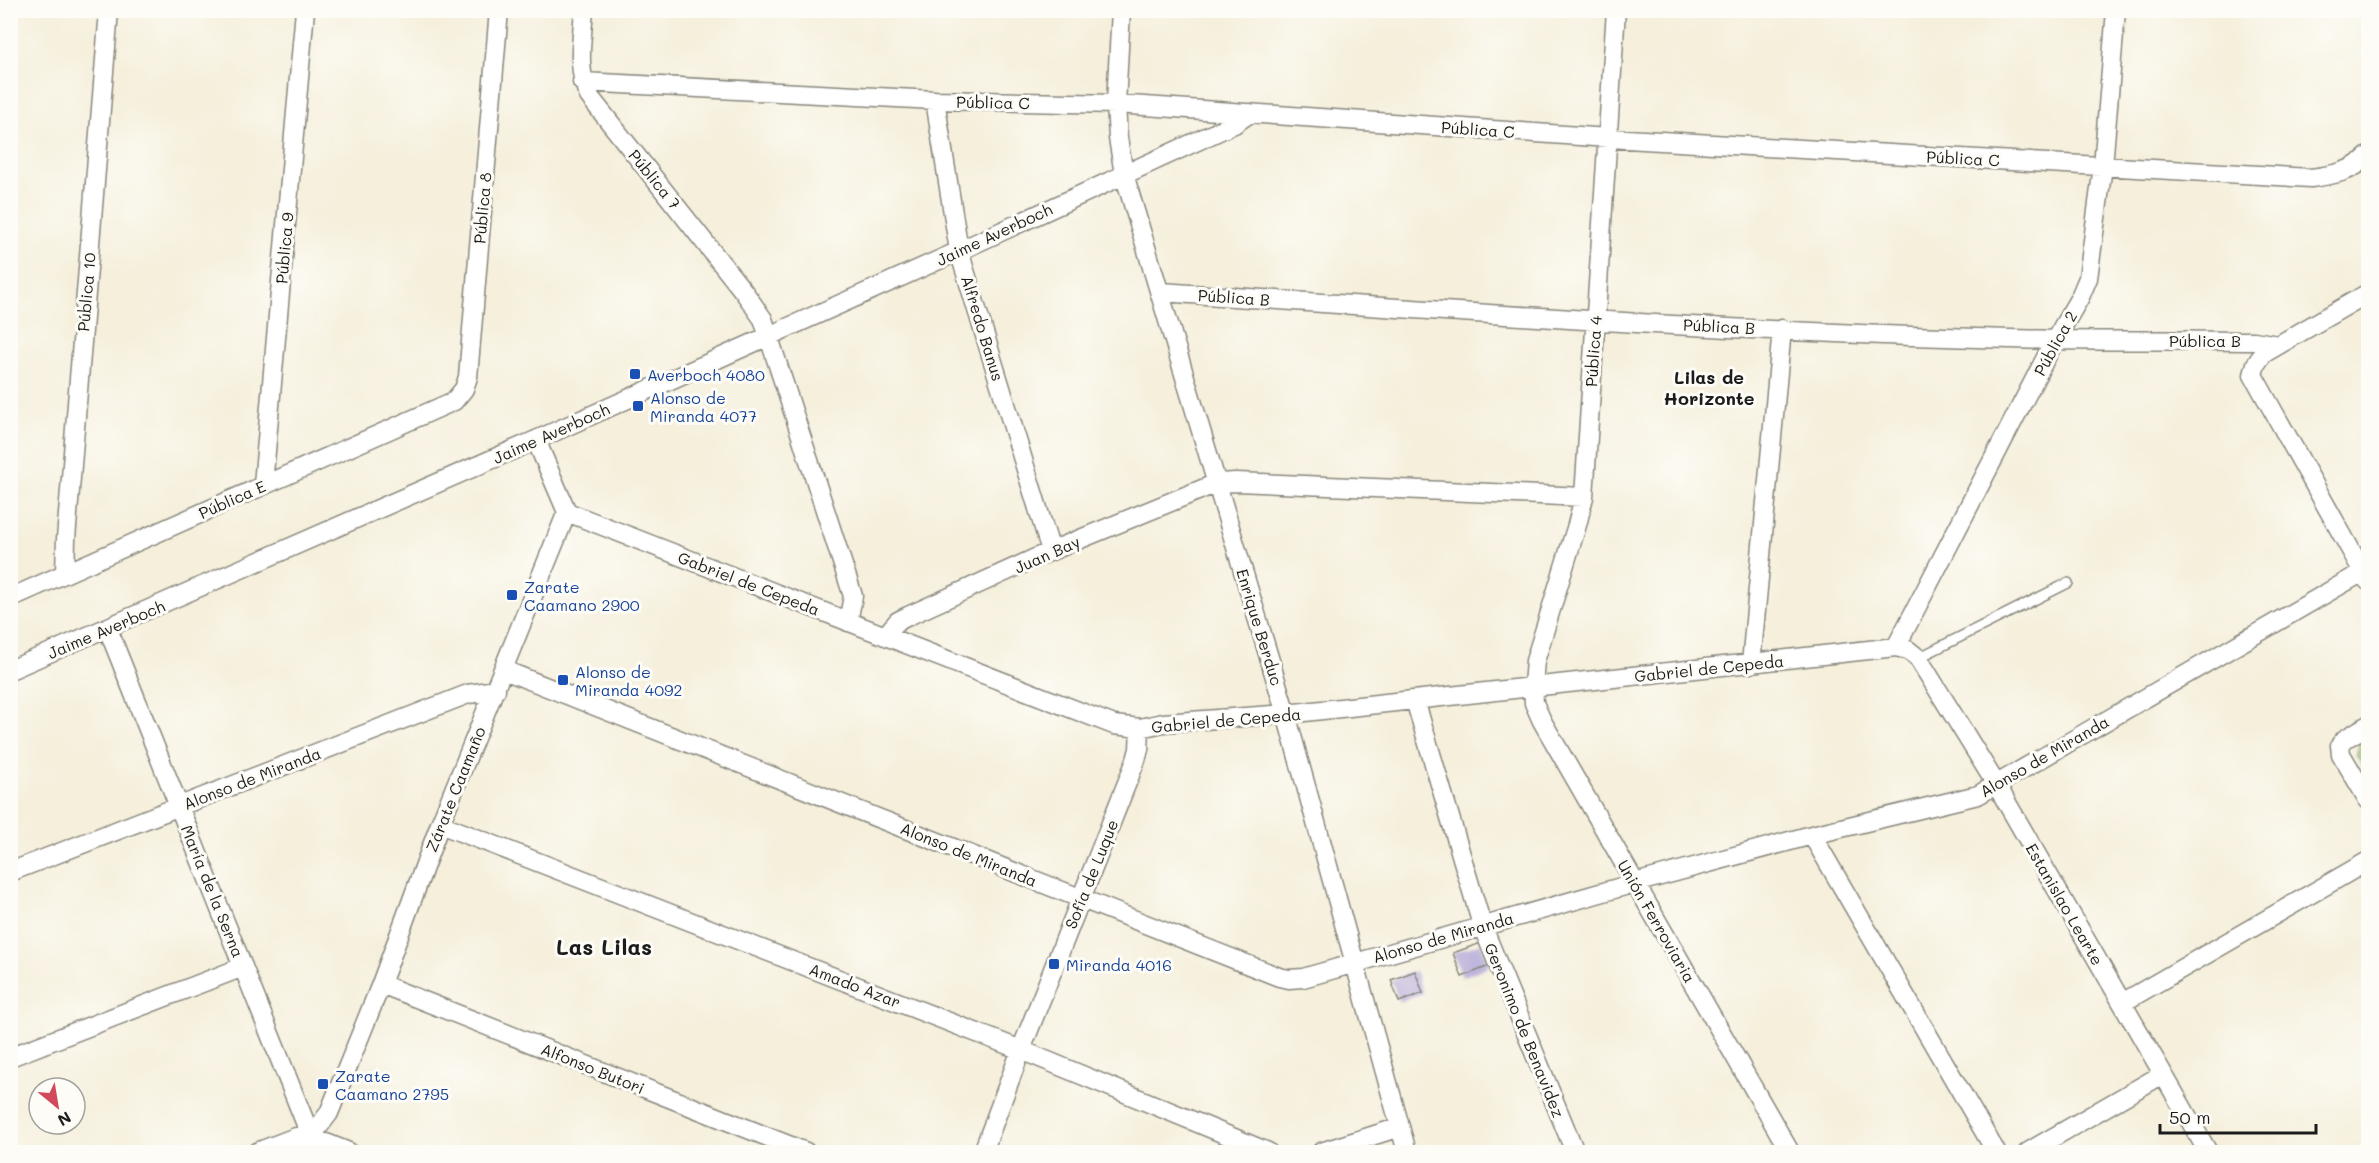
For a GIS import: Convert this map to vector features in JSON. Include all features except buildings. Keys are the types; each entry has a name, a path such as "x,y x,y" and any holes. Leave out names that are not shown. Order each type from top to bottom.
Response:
{"street":[{"name":"Pública 10","path":"65,573 109,10"},
{"name":"Pública 9","path":"263,485 305,10"},
{"name":"Pública 8","path":"454,401 464,389 468,377 499,10"},
{"name":"Pública 7","path":"584,10 580,64 582,82 589,96 756,308 769,335 853,596 848,622"},
{"name":"Enrique Berduc","path":"1120,10 1116,104 1118,138 1124,174 1286,714 1407,1152"},
{"name":"Pública 4","path":"1533,685 1535,661 1584,497 1616,10"},
{"name":"Pública 2","path":"1896,647 2088,278 2103,166 2116,10"},
{"name":"Pública C","path":"582,82 935,100 1116,104 1609,138 2311,178 2339,174 2361,163 2368,156"},
{"name":"Alfredo Banus","path":"935,100 959,251 1051,551"},
{"name":"Jaime Averboch","path":"10,670 108,629 959,251 1234,124 1250,113"},
{"name":"Pública B","path":"1160,292 1594,320 1782,329 2055,340 2254,341 2278,345"},
{"path":"2367,574 2253,375 2256,364 2263,354 2368,293"},
{"path":"1751,664 1782,329"},
{"name":"Pública E","path":"10,598 454,401"},
{"path":"536,440 567,513"},
{"name":"Juan Bay","path":"885,636 898,621 1051,551 1217,483"},
{"path":"1217,483 1584,497"},
{"name":"Gabriel de Cepeda","path":"567,513 1114,725 1140,728 1163,723 1286,714 1533,685 1751,664 1896,647"},
{"name":"Zárate Caamaño","path":"314,1145 381,984 440,824 567,513"},
{"name":"Alonso de Miranda","path":"504,670 1279,977 1289,979 1303,978 1482,925 1812,835 1978,795 2367,574"},
{"name":"María de la Serna","path":"108,629 314,1145"},
{"path":"1896,647 1908,650 1918,658"},
{"name":"Estanislao Learte","path":"1918,658 1996,784 2208,1152"},
{"name":"Unión Ferroviaria","path":"1533,685 1534,703 1542,722 1790,1152"},
{"name":"Alonso de Miranda","path":"10,872 468,694 496,690"},
{"name":"Geronimo de Benavidez","path":"1415,700 1482,925 1575,1152"},
{"path":"2368,725 2345,739 2340,745 2342,754 2368,800"},
{"name":"Sofía de Luque","path":"983,1152 1136,760 1140,728"},
{"name":"Amado Azar","path":"440,824 1021,1050 1268,1152"},
{"path":"1812,835 1996,1152"},
{"path":"2122,1004 2368,861"},
{"path":"10,1057 243,968"},
{"name":"Alfonso Butori","path":"381,984 806,1152"},
{"path":"2028,1152 2163,1074"},
{"path":"1321,1152 1400,1127"},
{"path":"257,1152 296,1137 314,1145 349,1152"}],"lane":[{"path":"1918,658 2068,583"}],"green space":[{"path":"2368,734 2368,774 2357,755 2360,742"}],"place":[{"name":"Averboch 4080","path":"635,374"},
{"name":"Alonso de Miranda 4077","path":"638,406"},
{"name":"Zarate Caamano 2900","path":"512,595"},
{"name":"Alonso de Miranda 4092","path":"563,680"},
{"name":"Miranda 4016","path":"1054,964"},
{"name":"Zarate Caamano 2795","path":"323,1084"}],"district":[{"name":"Lilas de Horizonte","path":"1709,388"},
{"name":"Las Lilas","path":"604,946"}]}
